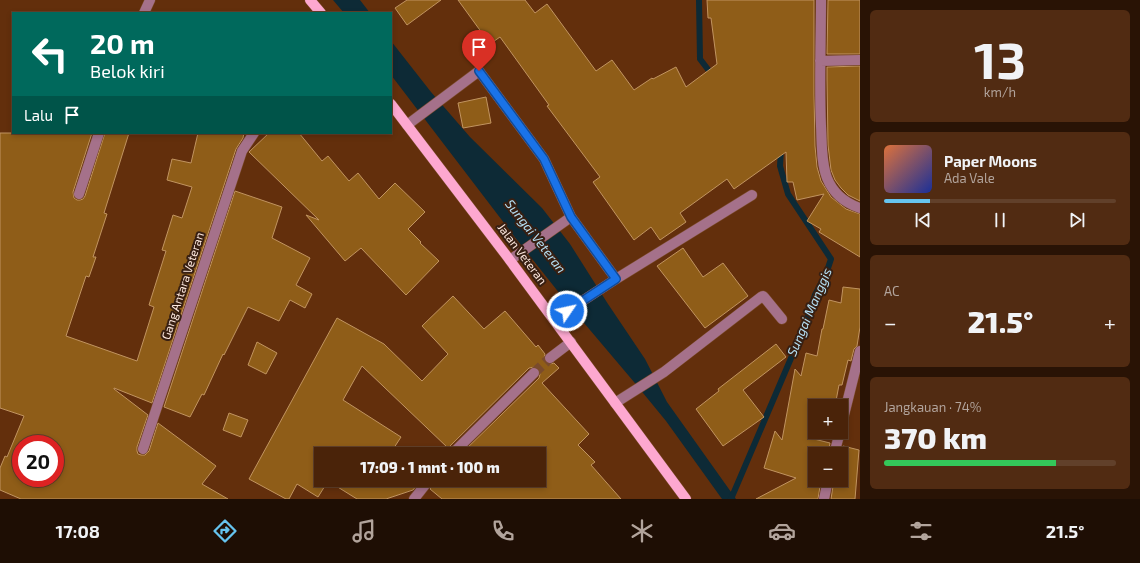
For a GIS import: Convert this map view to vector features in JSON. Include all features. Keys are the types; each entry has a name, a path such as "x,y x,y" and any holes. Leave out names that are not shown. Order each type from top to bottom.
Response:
{"main road":[{"path":"310,0 320,12"},
{"name":"Jalan Veteran","path":"392,105 510,260 686,499"}],"street":[{"path":"144,12 150,0"},
{"path":"821,0 820,106 822,154 827,178 832,187 843,200 860,208"},
{"path":"820,61 860,60"},
{"path":"407,125 479,71 544,159 571,217 613,281"},
{"path":"79,194 99,134"},
{"name":"Gang Antara Veteran","path":"143,449 242,151 253,134"},
{"path":"561,329 567,311 752,195"},
{"path":"510,260 571,217"},
{"path":"615,403 664,372 761,297 764,297 782,319"},
{"path":"550,358 571,342"},
{"path":"848,399 860,351"},
{"path":"459,447 534,373"},
{"path":"414,499 423,487"},
{"path":"824,499 827,487"}],"water":[{"path":"333,0 360,0 369,12 343,12"},
{"name":"Sungai Veteran","path":"392,42 431,92 470,137 542,208 570,244 645,359 667,402 736,499 722,499 666,421 568,304 517,240 392,76"}],"building":[{"path":"407,0 441,0 407,25 395,8"},
{"path":"458,0 525,0 535,13 547,4 596,71 612,60 634,90 652,78 653,79 676,67 686,87 717,64 711,18 708,18 707,0 814,0 814,95 817,167 821,181 831,197 846,209 860,214 860,257 819,232 821,229 807,221 824,194 797,200 793,182 787,182 786,152 734,189 727,179 680,213 686,222 660,240 651,227 634,240 593,182 600,177 547,106 549,105 500,37 490,44"},
{"path":"828,0 860,0 860,54 827,54"},
{"path":"860,66 860,201 848,195 841,188 835,180 831,170 828,145 827,67"},
{"path":"486,97 491,123 463,128 458,103"},
{"path":"0,133 92,134 73,192 74,198 77,200 83,199 85,196 105,134 129,134 104,213 107,214 93,257 96,257 89,277 86,276 66,336 137,361 154,307 149,305 166,251 162,250 173,215 182,218 192,187 167,180 172,159 191,163 198,134 244,134 236,149 152,403 114,388 148,415 137,447 138,454 145,455 149,451 158,423 216,466 202,484 228,499 21,499 0,490 0,468 12,445 12,487 64,487 64,435 16,435 24,416 0,408"},
{"path":"268,134 300,134 322,161 328,156 349,181 358,173 379,199 395,183 425,212 408,229 439,261 406,295 361,248 345,261 306,215 319,220 249,152"},
{"path":"235,191 282,207 272,238 310,258 296,285 312,294 305,308 290,300 279,321 248,307 224,355 223,354 204,395 202,394 190,417 164,407"},
{"path":"683,248 703,277 723,263 748,296 705,328 657,266"},
{"path":"843,287 860,289 860,327 857,346 854,349 851,361 848,360 842,385 839,385 836,399 808,399 808,439 830,443 829,447 808,447 808,487 820,487 818,499 756,499 796,478 764,468 775,431 782,440 795,369 801,376 806,353 817,356 829,300 841,303"},
{"path":"453,296 484,329 505,311 536,347 538,345 545,354 545,362 550,364 554,363 559,368 542,383 589,434 578,445 595,462 591,465 621,499 442,499 430,489 432,487 546,487 546,447 468,447 539,378 540,371 535,367 529,368 449,447 447,447 362,366 343,400 401,437 395,447 314,447 314,487 324,487 318,497 297,484 289,499 286,499 249,479 337,318 384,344 422,381 448,354 422,326"},
{"path":"257,342 277,353 266,374 248,365"},
{"path":"776,344 786,357 743,390 764,417 723,446 696,409 719,391 718,389"},
{"path":"229,413 248,420 241,437 223,430"},
{"path":"848,447 859,450 855,499 831,499 833,487 848,487"},
{"path":"338,487 415,487 413,490 386,499 357,499"}],"waterway":[{"name":"Sungai Manggis","path":"699,0 700,59 713,76"},
{"name":"Sungai Manggis","path":"731,499 803,330 815,295 826,274 831,259 788,194 780,166 781,149"}],"tunnel":[{"path":"534,373 550,358"}],"route":[{"path":"479,71 544,159 571,217 616,279 567,311"}]}
